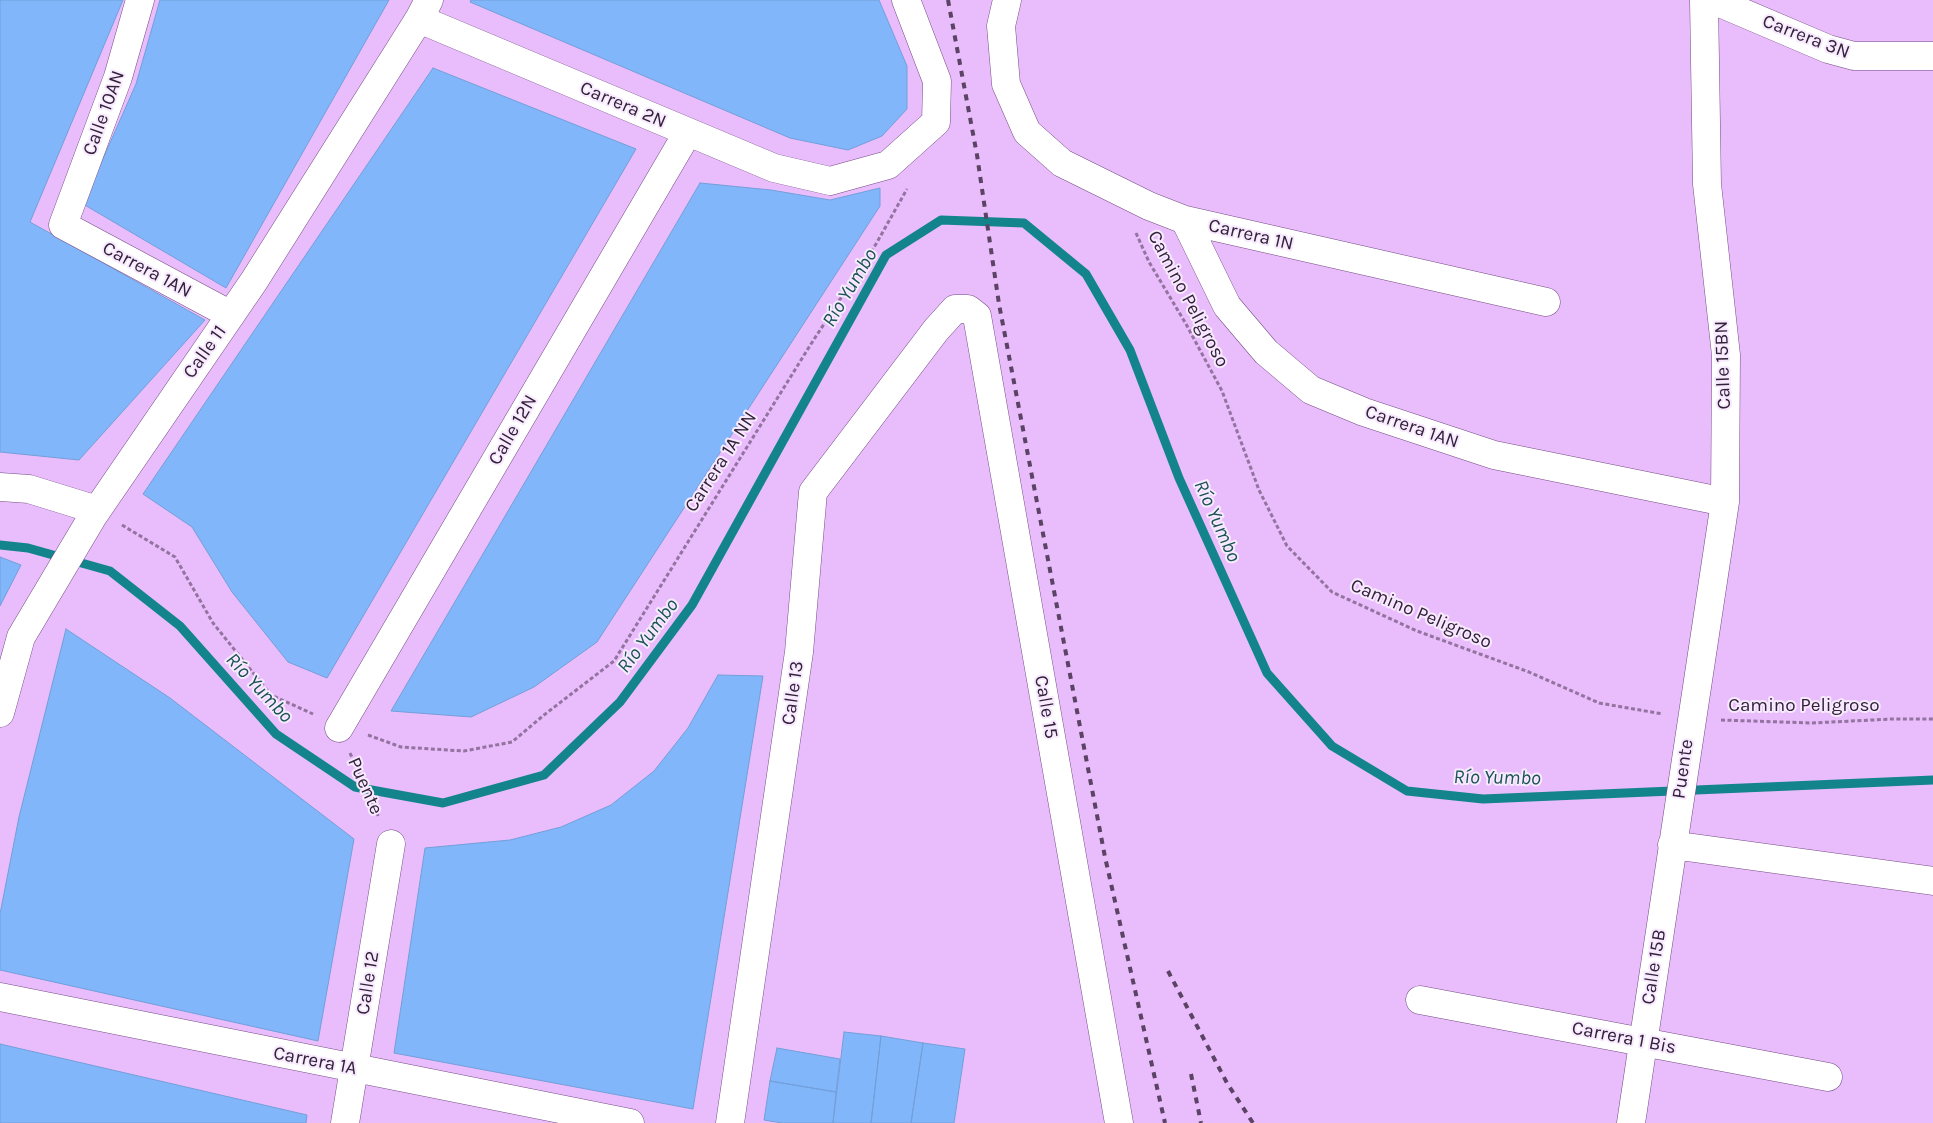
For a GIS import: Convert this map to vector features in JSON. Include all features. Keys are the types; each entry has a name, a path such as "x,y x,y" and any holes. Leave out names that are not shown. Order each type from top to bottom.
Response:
{"street":[{"name":"Calle 10AN","path":"63,225 118,76 140,0"},
{"name":"Carrera 2N","path":"424,9 688,132 774,168 830,182 888,165 936,122 937,81 906,0"},
{"name":"Carrera 1N","path":"1007,0 1001,26 1006,84 1027,132 1062,163 1150,206 1185,220 1546,302"},
{"name":"Calle 15BN","path":"1690,723 1725,502 1726,356 1708,184 1704,0"},
{"name":"Carrera 3N","path":"1713,0 1828,49 1854,56 1933,56"},
{"name":"Calle 11","path":"0,712 21,637 34,614 95,513 231,315 424,9"},
{"name":"Calle 12N","path":"340,727 688,132"},
{"name":"Carrera 1AN","path":"1185,220 1227,306 1266,352 1311,390 1364,412 1494,455 1725,502"},
{"name":"Carrera 1AN","path":"63,225 231,315"},
{"name":"Calle 13","path":"730,1123 799,652 813,492 936,330 955,309"},
{"name":"Calle 15","path":"955,309 968,309 977,316 1119,1123"},
{"path":"0,487 30,489 95,513"},
{"name":"Puente","path":"1677,811 1690,723"},
{"name":"Calle 15B","path":"1631,1123 1677,811"},
{"name":"Calle 12","path":"345,1123 391,844"},
{"path":"1672,845 1933,881"},
{"name":"Carrera 1A","path":"0,997 354,1070 630,1123"},
{"name":"Carrera 1 Bis","path":"1420,1000 1828,1077"}],"path":[{"name":"Carrera 1A NN","path":"340,727 401,747 464,751 512,742 614,661 811,344 876,244 908,188"},
{"name":"Camino Peligroso","path":"1135,231 1150,262 1222,391 1258,490 1287,546 1332,592 1417,631 1529,672 1599,703 1690,723 1812,723 1933,719"},
{"path":"95,513 175,557 213,623 271,695 340,727"},
{"name":"Puente","path":"340,727 391,844"}],"building":[{"path":"0,0 123,0 30,222 205,320 79,460 0,452"},
{"path":"160,0 389,0 226,288 83,204 136,84"},
{"path":"471,0 879,0 907,66 907,109 882,136 848,150 790,138 470,2"},
{"path":"433,68 636,149 327,678 288,662 232,592 192,527 143,494"},
{"path":"700,183 771,190 830,200 880,188 880,206 597,642 534,687 471,717 391,711"},
{"path":"0,557 21,565 0,606"},
{"path":"66,629 170,698 354,839 318,1041 0,970 0,914 19,817"},
{"path":"718,675 763,676 693,1109 394,1053 425,848 510,840 561,827 611,805 654,771 688,728"},
{"path":"844,1032 881,1036 871,1123 833,1123"},
{"path":"881,1036 923,1043 911,1123 871,1123"},
{"path":"923,1043 965,1049 954,1123 911,1123"},
{"path":"0,1044 307,1115 306,1123 0,1123"},
{"path":"777,1048 840,1059 836,1092 770,1081"},
{"path":"770,1081 836,1092 833,1123 782,1123 764,1120"}],"waterway":[{"name":"Río Yumbo","path":"0,545 28,548 110,571 180,626 276,734 355,787 443,803 544,775 620,702 692,605 886,255 941,220 1024,223 1086,274 1130,350 1179,478 1267,673 1332,746 1407,791 1483,799 1933,780"}],"railway":[{"path":"948,0 977,155 999,304 1105,857 1165,1123"},
{"path":"1168,971 1227,1083 1253,1123"},
{"path":"1191,1074 1201,1123"}]}
